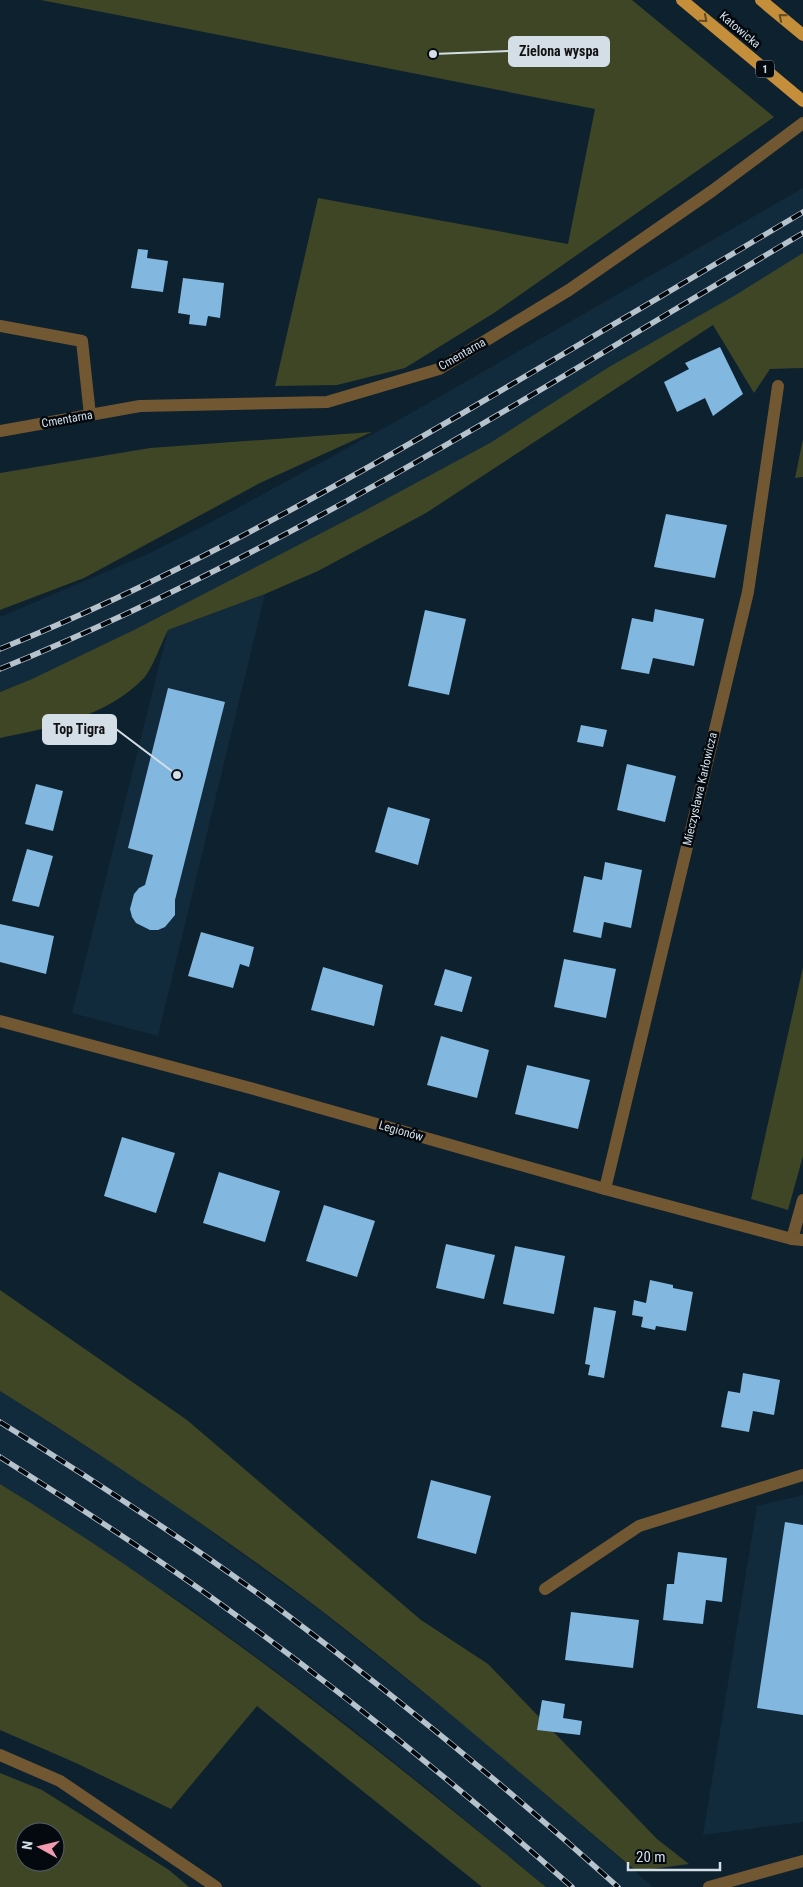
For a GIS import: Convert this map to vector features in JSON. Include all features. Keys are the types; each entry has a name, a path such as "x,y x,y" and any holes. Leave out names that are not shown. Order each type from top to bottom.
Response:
{"main road":[{"name":"Katowicka","path":"682,0 803,101"},
{"path":"762,0 803,35"}],"street":[{"name":"Cmentarna","path":"0,431 140,406 327,402 439,369 570,290 712,191 803,123"},
{"path":"0,326 82,341 90,415"},
{"name":"Mieczysława Karłowicza","path":"605,1189 748,592 778,386"},
{"name":"Legionów","path":"0,1022 254,1089 605,1189 798,1239"},
{"path":"798,1239 803,1200"},
{"path":"545,1589 640,1526 803,1475"},
{"path":"0,1755 60,1781 216,1887"},
{"path":"709,1887 803,1861"}],"shaded area":[{"path":"803,188 803,259 433,478 69,664 0,692 0,617 148,554 223,516 404,417"},
{"path":"265,594 158,1036 72,1013 168,630"},
{"path":"0,1391 152,1489 317,1608 478,1736 653,1887 546,1887 429,1790 269,1666 188,1607 0,1484"},
{"path":"803,1495 803,1822 703,1835 757,1506"}],"green space":[{"path":"41,0 632,0 774,117 494,313 405,368 337,385 275,386 318,198 568,244 595,109"},
{"path":"803,253 803,368 770,369 754,393 713,325 426,513 318,571 265,594 168,630 154,662 144,678 130,691 113,702 96,711 58,725 0,738 0,692 32,679 134,630 364,511 490,443 609,367 734,296"},
{"path":"372,432 260,483 84,578 0,610 0,473 150,448"},
{"path":"803,439 803,477 795,478"},
{"path":"803,967 803,1156 788,1210 751,1199"},
{"path":"0,1290 187,1420 421,1620 488,1664 657,1839 689,1864 636,1871 439,1705 318,1608 161,1496 0,1391"},
{"path":"0,1484 143,1577 280,1676 414,1780 546,1887 482,1887 257,1706 171,1809 76,1763 0,1730"},
{"path":"0,1773 42,1790 169,1870 189,1887 0,1887"}],"building":[{"path":"138,249 148,250 147,258 168,261 163,292 131,288"},
{"path":"183,278 224,283 220,318 208,316 206,326 189,324 190,315 178,313"},
{"path":"720,347 743,394 713,416 705,398 677,412 664,382 689,369 685,363"},
{"path":"666,514 727,525 715,578 654,567"},
{"path":"655,609 704,619 694,666 653,658 649,674 621,669 632,618 653,622"},
{"path":"425,610 466,619 449,695 408,686"},
{"path":"168,688 225,702 175,900 175,915 165,927 158,930 150,930 136,923 130,909 134,894 145,885 153,855 128,848"},
{"path":"581,725 607,730 603,747 577,742"},
{"path":"627,764 676,776 665,822 617,810"},
{"path":"36,784 63,791 53,831 25,824"},
{"path":"388,807 430,819 418,865 375,852"},
{"path":"27,849 53,856 39,907 12,901"},
{"path":"605,862 642,870 631,928 604,922 601,938 573,932 584,876 602,880"},
{"path":"0,924 54,936 46,974 0,962"},
{"path":"201,932 254,947 249,967 240,964 233,988 188,976"},
{"path":"564,959 616,969 606,1018 554,1007"},
{"path":"323,967 383,985 374,1026 311,1010"},
{"path":"445,969 472,977 462,1012 434,1005"},
{"path":"441,1036 489,1050 477,1098 427,1085"},
{"path":"527,1065 590,1080 578,1129 515,1114"},
{"path":"122,1137 175,1153 156,1213 104,1196"},
{"path":"219,1172 280,1191 265,1242 203,1223"},
{"path":"324,1205 375,1221 357,1277 306,1261"},
{"path":"446,1244 495,1255 484,1299 436,1288"},
{"path":"515,1246 565,1256 554,1314 503,1304"},
{"path":"650,1280 673,1285 673,1288 693,1292 686,1331 656,1326 655,1330 641,1327 643,1317 632,1315 634,1300 646,1303"},
{"path":"594,1307 616,1311 604,1378 588,1375 590,1365 585,1364"},
{"path":"743,1373 780,1380 774,1415 753,1411 749,1432 721,1427 728,1391 740,1393"},
{"path":"431,1480 491,1496 476,1554 417,1538"},
{"path":"785,1522 803,1525 803,1715 757,1708"},
{"path":"678,1552 727,1558 722,1602 706,1600 703,1624 663,1620 667,1584 674,1584"},
{"path":"571,1612 639,1620 633,1668 565,1660"},
{"path":"542,1700 565,1704 563,1718 582,1721 580,1735 537,1730"}],"railway":[{"path":"0,649 60,624 178,569 293,509 463,413 803,212"},
{"path":"0,669 105,624 208,574 309,521 508,409 803,233"},
{"path":"0,1422 141,1512 278,1608 451,1744 618,1887"},
{"path":"0,1457 152,1556 297,1660 437,1771 572,1887"}],"place":[{"name":"Zielona wyspa","path":"433,54"},
{"name":"Top Tigra","path":"177,775"}]}
